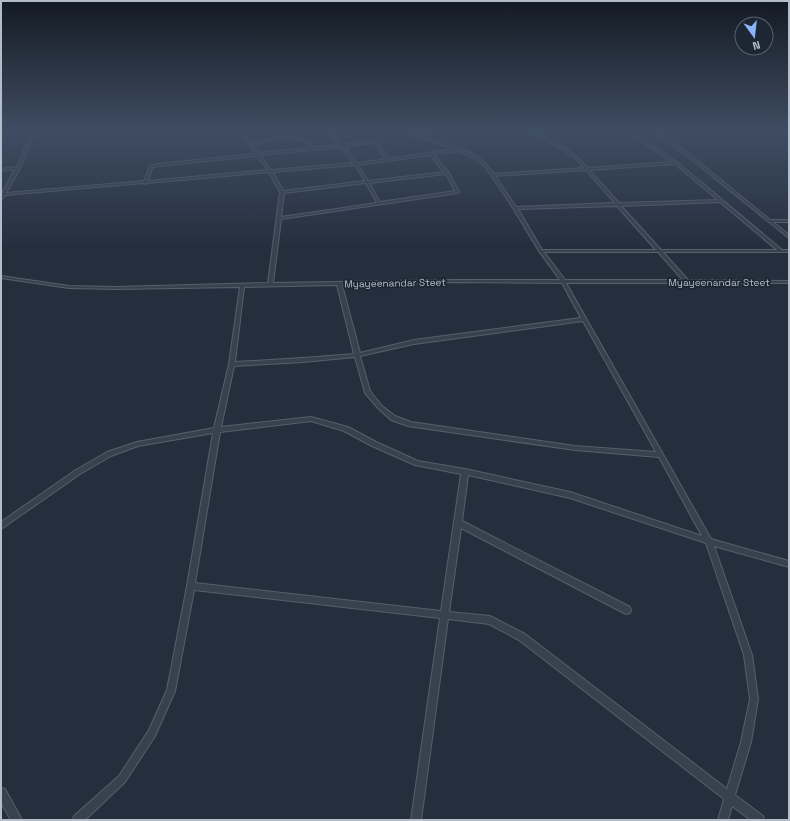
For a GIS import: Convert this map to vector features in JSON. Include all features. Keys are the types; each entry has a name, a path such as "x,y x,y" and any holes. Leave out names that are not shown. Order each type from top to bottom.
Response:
{"street":[{"path":"2,196 17,170"},
{"path":"145,182 150,170"},
{"path":"2,196 145,182 289,170"},
{"path":"359,170 368,182 379,203"},
{"path":"490,170 541,251 563,281 661,455 708,540 731,603 748,655 754,698 746,742 731,798 723,820"},
{"path":"494,175 567,170"},
{"path":"588,170 687,282"},
{"path":"684,170 719,201 781,251"},
{"path":"707,170 789,236"},
{"path":"270,285 282,192 272,172"},
{"path":"278,218 456,192 447,172 282,192"},
{"path":"515,208 719,201"},
{"path":"770,221 789,220"},
{"path":"541,251 789,251"},
{"name":"Myayeenandar Steet","path":"1,277 76,287 116,288 454,281 789,282"},
{"path":"339,284 367,392 380,407 393,418 410,424 575,448 661,455"},
{"path":"78,820 122,779 152,734 171,691 191,586 217,430 232,364 242,286"},
{"path":"232,364 357,355 436,339 584,319"},
{"path":"1,526 78,472 109,454 137,444 217,430 311,419 346,429 374,444 418,463 570,495 708,540 789,564"},
{"path":"416,820 465,472"},
{"path":"458,522 627,610"},
{"path":"191,586 490,620 522,637 759,820"},
{"path":"1,793 17,820"}]}
